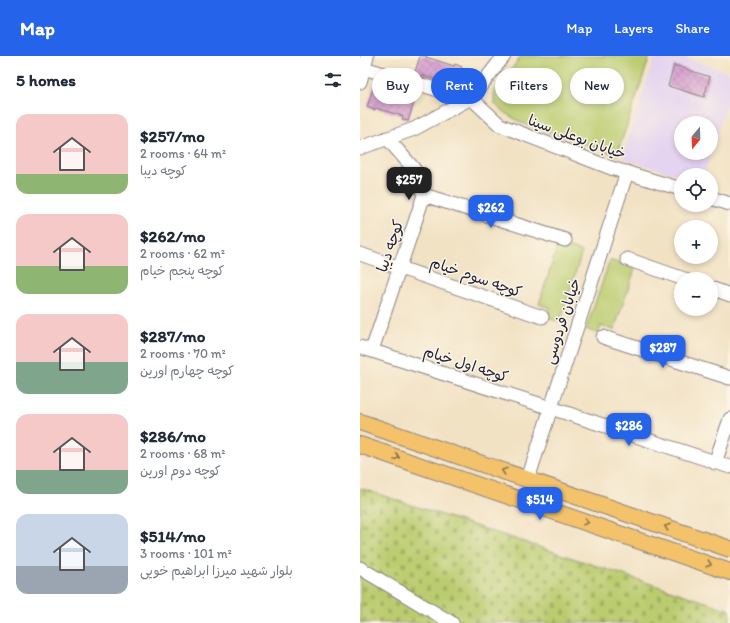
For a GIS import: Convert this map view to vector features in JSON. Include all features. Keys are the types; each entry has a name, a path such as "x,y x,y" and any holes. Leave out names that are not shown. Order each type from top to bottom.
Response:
{"main road":[{"path":"360,422 730,549"},
{"path":"360,444 730,572"}],"street":[{"path":"487,78 504,56"},
{"path":"360,82 364,64 431,87"},
{"path":"361,145 414,129 460,104"},
{"name":"خیابان بوعلی سینا","path":"477,104 500,125 627,172 674,187"},
{"path":"388,138 414,169 424,195 565,240"},
{"name":"خیابان فردوسی","path":"528,479 627,172"},
{"name":"کوچه دیبا","path":"366,349 400,267 424,195"},
{"path":"718,200 730,204"},
{"name":"کوچه سوم خیام","path":"360,254 542,317"},
{"path":"627,259 674,275"},
{"path":"718,291 730,295"},
{"path":"603,337 730,378"},
{"name":"کوچه اول خیام","path":"366,349 552,408 730,467"},
{"path":"716,462 730,418"},
{"path":"360,568 452,623"}],"shaded area":[{"path":"660,56 677,56 728,72 730,75 730,94 718,131 718,116 674,116 674,160 709,160 706,168 674,168 674,174 622,158 654,59"}],"green space":[{"path":"521,56 650,56 617,155 522,123 505,113 495,104 562,104 562,68 512,68"},
{"path":"495,91 495,104 494,103"},
{"path":"558,244 582,252 560,322 547,318 550,308 539,304"},
{"path":"610,260 635,269 614,330 601,326 598,334 586,329"},
{"path":"360,488 730,610 730,623 360,623"}],"building":[{"path":"420,56 427,56 426,57 454,66 455,64 462,67 431,68 431,78 423,75 423,68 416,68"},
{"path":"674,65 710,77 704,97 668,86"},
{"path":"372,92 372,104 413,104 408,121 402,119 403,116 367,107"}]}
